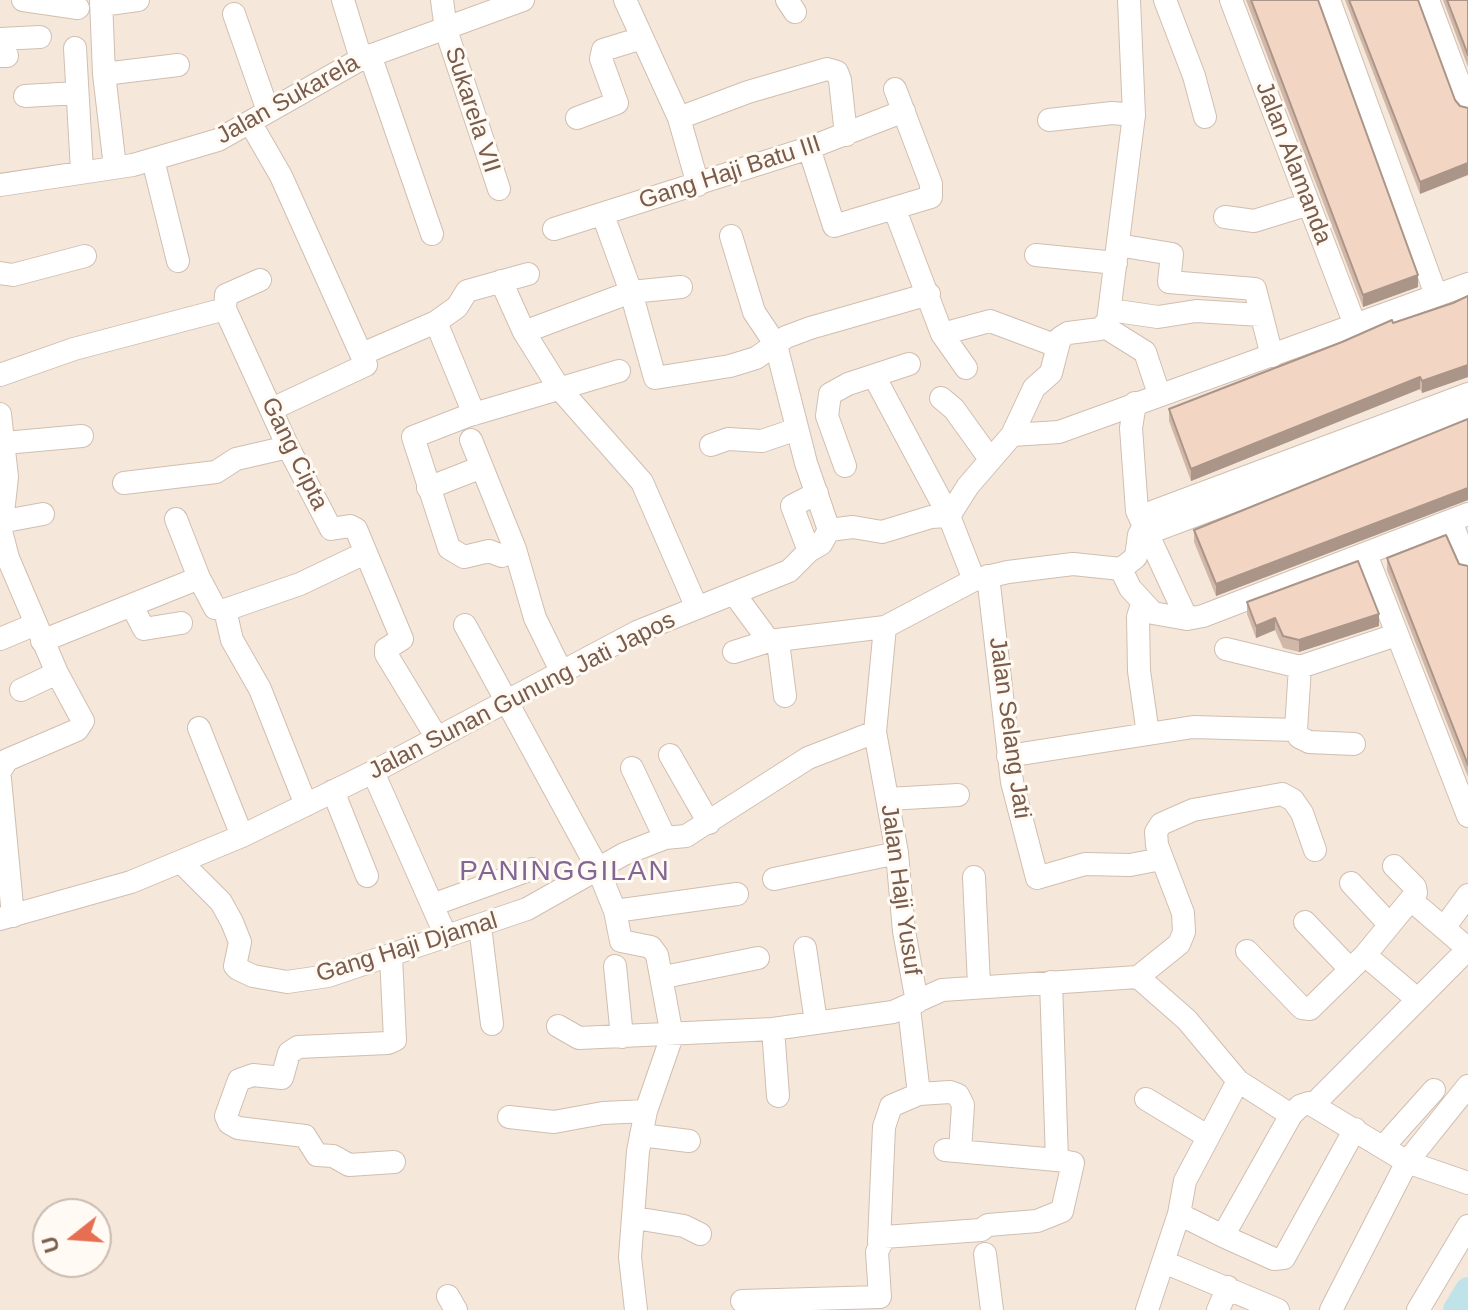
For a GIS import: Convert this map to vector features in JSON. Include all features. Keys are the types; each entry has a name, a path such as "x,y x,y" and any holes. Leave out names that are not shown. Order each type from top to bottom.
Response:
{"street":[{"path":"23,0 78,8"},
{"path":"115,167 104,74 101,3 138,0"},
{"path":"343,0 432,234"},
{"name":"Sukarela VII","path":"442,0 446,30 499,189"},
{"name":"Jalan Sukarela","path":"0,185 153,160 218,140 365,57 523,0"},
{"path":"625,0 679,118 698,185"},
{"path":"1107,318 1134,115 1129,0"},
{"path":"1165,0 1194,76 1205,117"},
{"name":"Jalan Alamanda","path":"1231,0 1355,325"},
{"path":"1329,0 1436,295"},
{"path":"1428,0 1468,107"},
{"path":"234,14 260,118 281,176 366,365 272,409"},
{"path":"2,50 40,37"},
{"path":"577,118 617,103 601,59 603,50 642,38"},
{"path":"75,48 82,171"},
{"path":"104,74 178,65"},
{"path":"679,118 748,92 827,69 837,72 840,80 846,135"},
{"path":"809,148 834,226 895,210 933,193 895,89"},
{"path":"25,96 77,93"},
{"name":"Gang Haji Batu III","path":"554,229 809,148 904,111"},
{"path":"1049,120 1112,113 1134,115"},
{"path":"153,160 178,261"},
{"path":"1225,217 1254,221 1309,204"},
{"path":"895,210 942,334 966,368"},
{"path":"603,215 631,292 655,378 730,366 756,358 810,328 929,294"},
{"path":"731,236 754,312 776,345 797,429 829,530 853,527 882,532 931,517 949,516 990,459 1012,435 1028,397 1051,373 1060,338 1068,333 1107,318 1158,317 1196,311 1261,315"},
{"path":"1036,255 1172,254 1169,282 1255,289 1272,356"},
{"path":"0,256 0,272 13,275 85,256"},
{"path":"362,354 436,322 453,311 467,291 528,274"},
{"path":"0,375 74,349 225,309 226,295 260,280"},
{"path":"501,281 524,332 559,388 642,482 697,608"},
{"path":"1012,435 1059,432 1468,284"},
{"path":"524,332 631,292 681,287"},
{"name":"Gang Cipta","path":"225,309 288,447 331,529 353,526 402,639 386,649 386,654 437,738"},
{"path":"1107,318 1145,352 1159,394"},
{"path":"942,334 990,321 1057,346"},
{"path":"436,322 474,414"},
{"path":"845,466 827,416 827,401 835,389 909,364"},
{"path":"515,549 502,556 489,551 456,555 444,536 413,437 474,414 619,371"},
{"name":"Jalan Selang Jati","path":"874,376 981,578 1008,756 1037,878 1085,864 1130,865 1161,859"},
{"path":"734,652 773,641 885,627 981,578 1073,564 1121,569 1136,557 1143,526 1152,512 1212,498 1328,455 1468,394"},
{"path":"941,398 954,409 990,459"},
{"path":"1135,403 1131,428 1133,490 1143,526 1187,619"},
{"path":"1328,455 1468,413"},
{"path":"0,414 5,443 1,531 8,558 57,673 81,716 80,727 2,768 6,918"},
{"path":"711,445 728,439 762,441 797,429"},
{"path":"5,443 82,436"},
{"path":"471,440 515,549 535,618 562,673"},
{"path":"124,483 216,472 236,459 288,447"},
{"path":"428,488 482,467"},
{"path":"809,551 792,506 817,493"},
{"path":"2,521 43,514"},
{"path":"1121,569 1142,604 1153,613 1187,619 1203,616 1460,518 1468,566"},
{"path":"176,519 199,578 215,608 225,610 300,584 365,553"},
{"name":"Jalan Sunan Gunung Jati Japos","path":"6,918 131,882 242,836 373,772 637,632 789,571 821,544 829,530"},
{"path":"1366,554 1468,816"},
{"path":"0,639 39,632 132,606 199,578"},
{"path":"735,595 773,641 785,696"},
{"path":"1142,604 1138,617 1139,671 1148,734"},
{"path":"132,606 144,629 181,623"},
{"path":"225,610 232,640 260,689 306,805"},
{"path":"465,625 598,869 615,911 621,941 655,950 664,977 672,1036 646,1111 641,1135 630,1257 636,1310"},
{"name":"Jalan Haji Yusuf","path":"558,1026 574,1037 672,1036 773,1029 913,1005 897,853 875,732 885,627"},
{"path":"1226,649 1300,667 1396,635"},
{"path":"1296,730 1300,667"},
{"path":"21,690 57,673"},
{"path":"1008,756 1193,727 1296,730 1309,742 1354,744"},
{"path":"199,728 242,836"},
{"name":"Gang Haji Djamal","path":"182,863 221,902 240,942 235,966 244,973 287,982 304,980 391,956 445,934 480,926 527,909 624,854 665,838 686,836 808,758 875,732"},
{"path":"670,755 709,823"},
{"path":"632,768 665,838"},
{"path":"373,772 445,934"},
{"path":"333,791 367,876"},
{"path":"919,1094 913,1005 942,990 979,985 1142,979 1179,944 1184,932 1183,913 1161,859 1156,832 1172,818 1193,810 1282,794 1293,800 1302,813 1315,850"},
{"path":"888,799 958,795"},
{"path":"774,879 897,853"},
{"path":"1247,951 1306,1009 1314,1007 1416,893 1415,887 1394,866"},
{"path":"432,905 532,869"},
{"path":"974,877 979,985"},
{"path":"1351,883 1389,924"},
{"path":"615,911 737,894"},
{"path":"1444,928 1468,895"},
{"path":"1223,1236 1291,1115 1300,1106 1314,1104 1468,949 1411,900"},
{"path":"1305,922 1357,962 1417,999"},
{"path":"480,926 492,1024"},
{"path":"805,948 816,1022"},
{"path":"391,956 395,1040 388,1043 298,1047 289,1053 282,1078 253,1075 239,1080 226,1116 229,1123 238,1128 305,1136 317,1155 333,1156 349,1165 394,1162"},
{"path":"664,977 758,958"},
{"path":"615,966 622,1037"},
{"path":"1142,979 1187,1020 1235,1087 1291,1115"},
{"path":"1051,982 1057,1160"},
{"path":"773,1029 778,1096"},
{"path":"1331,1310 1407,1162 1468,1086"},
{"path":"1147,1310 1179,1214 1185,1181 1235,1087"},
{"path":"1383,1147 1434,1090"},
{"path":"742,1301 880,1304 877,1276 886,1114 900,1101 919,1094 950,1092 958,1095 963,1105 952,1150 1073,1163 1062,1211 1037,1221 988,1225 981,1230 889,1235 879,1242"},
{"path":"1146,1099 1207,1136"},
{"path":"1314,1104 1407,1162 1468,1183"},
{"path":"509,1117 554,1122 603,1113 646,1111"},
{"path":"1179,1214 1274,1259 1287,1256 1355,1129"},
{"path":"641,1135 689,1141"},
{"path":"635,1218 684,1226 700,1234"},
{"path":"1418,1310 1468,1226"},
{"path":"985,1254 992,1310"},
{"path":"1164,1262 1278,1310"},
{"path":"1218,1310 1228,1287"}],"shaded area":[{"path":"0,0 1468,0 1468,1310 0,1310"}],"building":[{"path":"1251,0 1318,0 1418,275 1363,295"},
{"path":"1349,0 1418,0 1455,100 1460,106 1468,108 1468,163 1420,182"},
{"path":"1447,0 1468,0 1468,55"},
{"path":"1468,296 1468,365 1422,381 1420,377 1191,469 1169,409 1392,320 1393,323"},
{"path":"1468,419 1468,488 1216,584 1194,530"},
{"path":"1446,535 1459,564 1468,566 1468,765 1387,558"},
{"path":"1358,561 1379,614 1299,640 1283,636 1275,618 1256,626 1247,602"}],"waterway":[{"path":"1456,1310 1468,1290"}],"district":[{"name":"PANINGGILAN","path":"565,872"}]}
